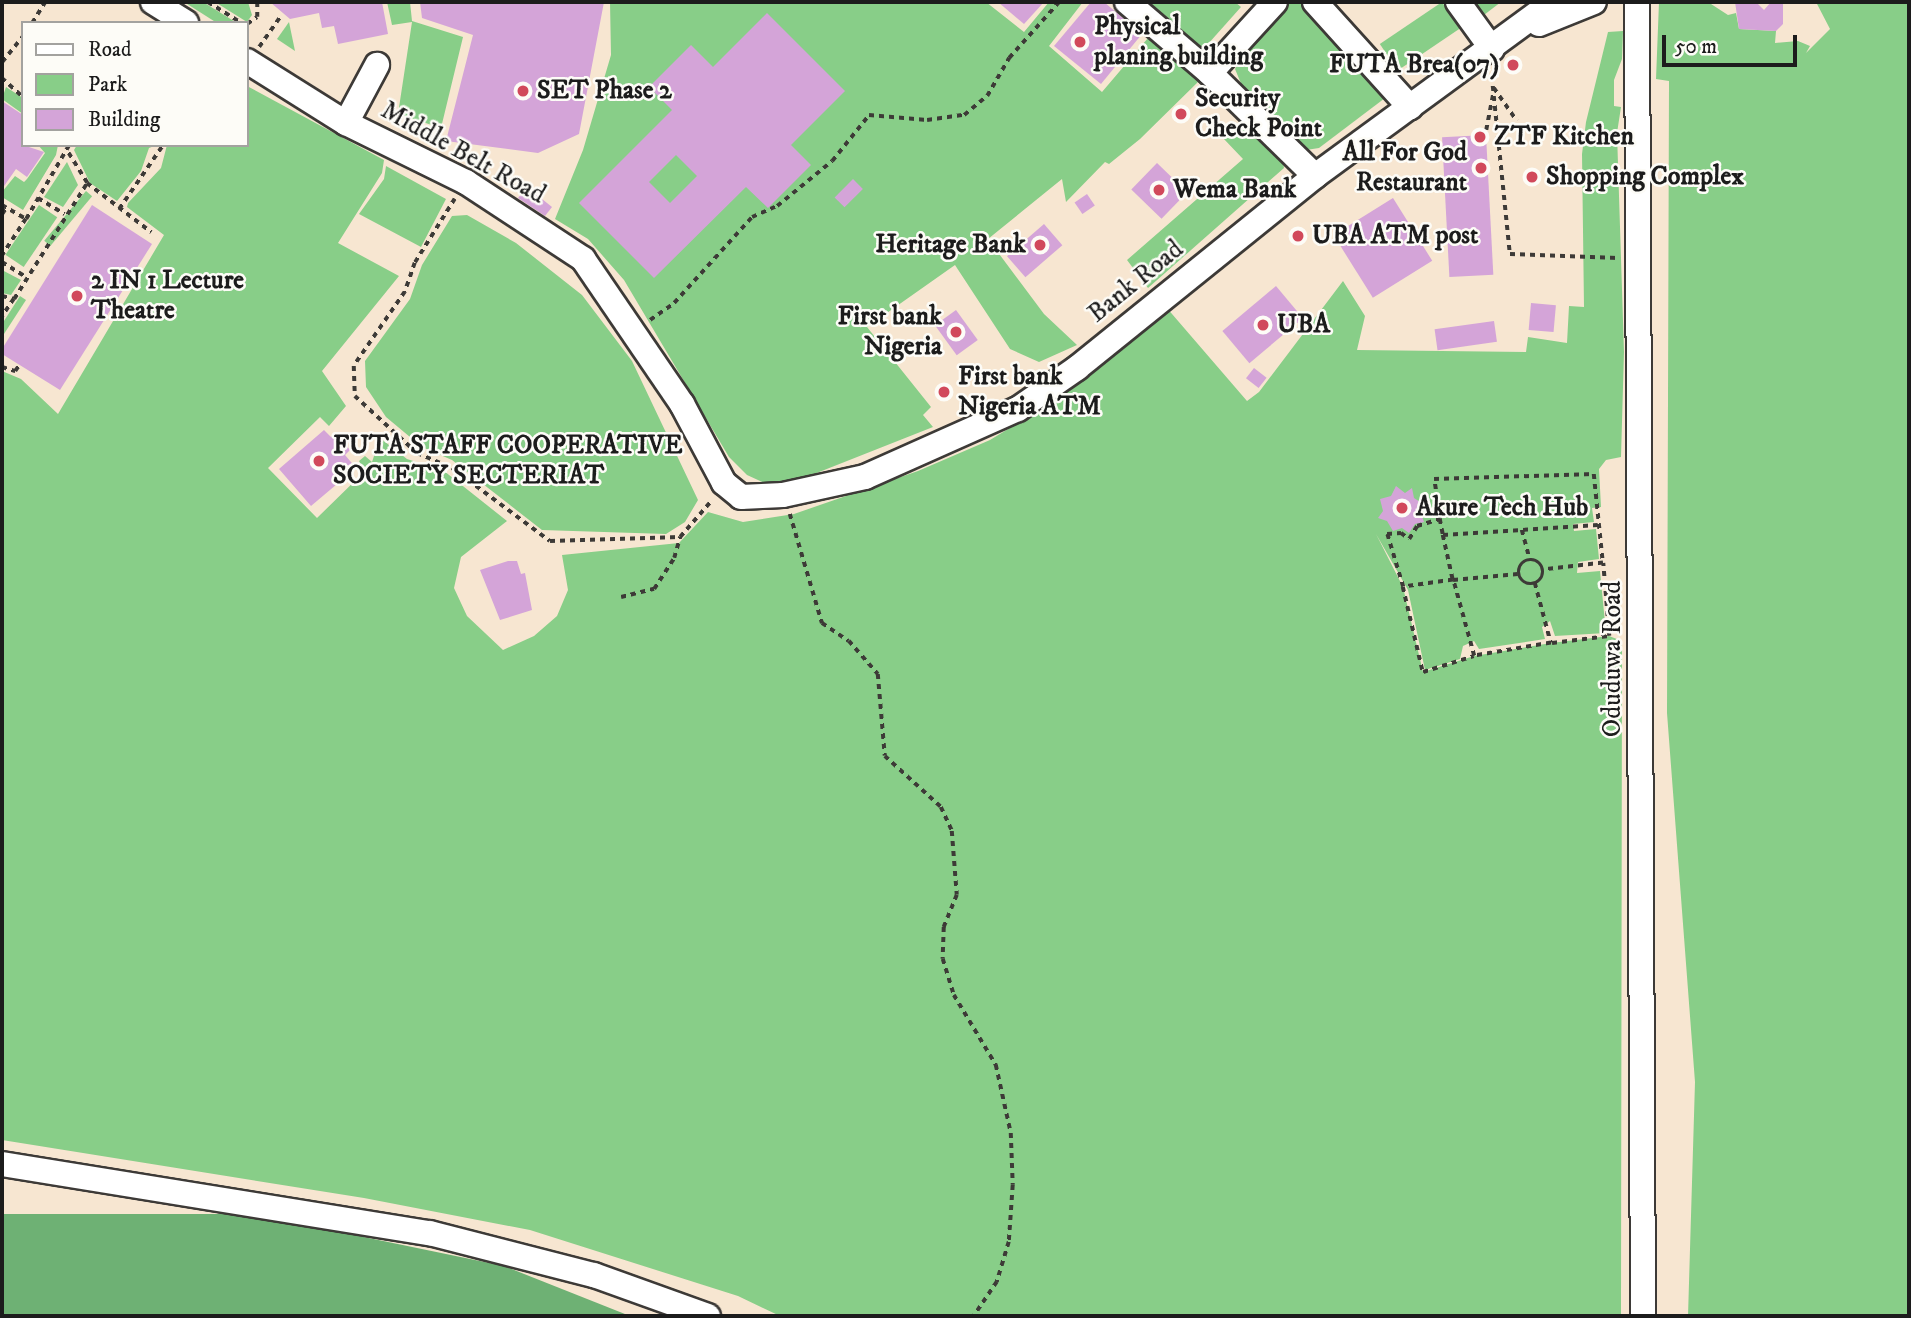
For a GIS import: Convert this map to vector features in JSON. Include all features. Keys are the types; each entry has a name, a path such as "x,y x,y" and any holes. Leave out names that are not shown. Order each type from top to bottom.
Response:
{"street":[{"path":"153,2 183,21"},
{"path":"1210,73 1275,2"},
{"path":"1315,2 1410,107"},
{"path":"1458,2 1492,50"},
{"name":"Bank Road","path":"783,495 865,477 1018,409 1087,360 1315,176 1468,68 1553,2"},
{"name":"Bank Road","path":"1492,50 1551,17 1594,2"},
{"path":"1604,2 1637,2"},
{"name":"Oduduwa Road","path":"1637,2 1643,1316"},
{"path":"1132,3 1210,73 1315,176"},
{"name":"Middle Belt Road","path":"248,62 346,122 466,182 583,259 682,404 724,483"},
{"path":"346,122 377,65"},
{"path":"724,483 741,497 783,495"},
{"path":"2,1164 430,1233 594,1275 708,1316"}],"path":[{"path":"33,21 45,2"},
{"path":"208,2 239,21"},
{"path":"248,22 257,16 257,2"},
{"path":"634,332 674,303 752,217 778,206 832,161 869,115 927,120 964,115 987,96 1009,58 1059,2"},
{"path":"2,62 21,38"},
{"path":"1468,68 1493,86 1517,121"},
{"path":"2,78 21,95"},
{"path":"1493,86 1510,254 1639,258"},
{"path":"1486,130 1493,86"},
{"path":"119,209 162,147"},
{"path":"67,148 87,183 152,232"},
{"path":"2,256 67,148"},
{"path":"466,182 415,263 405,292 354,366 355,396 375,419 417,453 452,468 551,541 680,537"},
{"path":"2,317 87,183"},
{"path":"38,198 65,214"},
{"path":"2,214 4,206 26,219"},
{"path":"2,262 26,277"},
{"path":"2,296 14,299"},
{"path":"2,367 15,371 20,364"},
{"path":"1440,519 1417,526 1409,540 1401,533 1387,534 1403,587 1423,672 1474,656 1609,636 1594,474 1567,472 1434,479 1453,580 1474,656"},
{"path":"621,597 654,589 674,558 680,537 724,483"},
{"path":"783,495 822,624 849,641 878,674 885,756 941,807 952,831 957,895 944,927 943,958 954,995 996,1065 1011,1133 1013,1185 1009,1242 997,1282 974,1316"},
{"path":"1443,535 1598,525"},
{"path":"1522,530 1530,560 1542,570 1602,563"},
{"path":"1530,560 1520,566 1518,574 1523,582 1535,583"},
{"path":"1542,570 1535,583 1551,643"},
{"path":"1403,587 1518,574"}],"green space":[{"path":"184,2 203,2 234,21 214,21"},
{"path":"215,2 248,2 252,15 245,21"},
{"path":"387,2 410,2 412,21 463,37 441,128 398,114 412,22 392,25"},
{"path":"610,2 986,2 1024,32 1049,2 1083,2 1049,46 1102,92 1148,38 1148,28 1200,80 1140,139 1109,164 1105,162 1066,202 1062,179 988,239 1044,314 1077,345 1039,362 1010,349 955,265 867,327 931,407 923,415 933,427 804,478 767,484 747,475 729,457 624,280 588,239 555,219 583,150 611,55"},
{"path":"1145,2 1235,2 1241,7 1200,53"},
{"path":"1290,2 1303,2 1389,95 1319,148 1306,150 1245,93 1235,69 1250,42"},
{"path":"1442,2 1460,29 1398,70 1380,44"},
{"path":"1467,2 1501,2 1480,18"},
{"path":"1659,2 1711,4 1728,15 1736,13 1739,29 1776,31 1775,43 1798,41 1810,46 1806,53 1830,29 1816,2 1909,2 1909,1316 1688,1316 1695,1082 1667,713 1669,81 1656,79"},
{"path":"289,22 295,51 277,39"},
{"path":"1623,31 1622,59 1614,80 1614,106 1621,107 1617,133 1624,352 1621,457 1606,460 1599,469 1601,507 1592,508 1594,522 1573,524 1574,531 1596,529 1599,559 1578,562 1577,573 1600,571 1606,633 1555,636 1550,621 1542,627 1545,639 1479,649 1474,641 1463,646 1460,659 1425,670 1408,590 1376,534 1403,587 1423,672 1474,656 1551,643 1609,636 1622,641 1621,1316 780,1316 738,1296 530,1230 364,1198 2,1140 2,371 21,379 58,414 164,235 127,207 128,203 161,168 166,147 248,147 248,87 384,160 382,173 338,243 399,276 322,371 346,406 329,426 320,417 268,468 317,518 364,472 359,461 365,456 372,462 380,438 407,459 444,471 507,521 461,557 454,588 467,616 503,650 534,636 557,616 568,590 562,555 679,543 708,512 743,522 794,514 918,471 990,440 1044,407 1166,307 1247,401 1259,392 1343,281 1365,316 1357,350 1526,352 1528,337 1567,343 1569,306 1584,307 1582,154 1586,122 1608,32"},
{"path":"6,87 21,97 21,113 2,99"},
{"path":"1234,129 1254,129 1283,162 1284,168 1148,288 1127,260 1243,159 1223,138"},
{"path":"40,147 58,147 56,155 23,210 2,197 2,192 15,176 24,182 45,153"},
{"path":"76,147 152,147 141,171 117,201 90,183 74,150"},
{"path":"67,162 78,185 63,207 44,197"},
{"path":"386,166 446,199 421,247 359,214 384,179"},
{"path":"86,191 92,196 50,246 44,241"},
{"path":"39,205 57,217 24,267 5,255"},
{"path":"467,215 516,243 582,295 632,361 698,500 685,522 666,534 542,530 452,460 422,447 386,417 366,387 365,361 410,299 422,265 452,216"},
{"path":"2,270 21,280 11,295 2,293"},
{"path":"20,296 26,300 2,337 2,324"},
{"path":"2,1214 253,1214 504,1266 630,1316 2,1316"}],"building":[{"path":"270,2 382,2 388,34 338,44 334,26 322,28 319,13 290,19"},
{"name":"SET Phase 2","path":"420,2 604,2 579,134 538,153 446,141 473,35 422,18"},
{"path":"998,2 1044,2 1024,24"},
{"name":"Physical planing building","path":"1091,2 1104,2 1142,34 1101,84 1054,46"},
{"path":"1735,2 1756,2 1764,10 1771,2 1783,2 1783,24 1776,31 1739,29"},
{"path":"767,13 845,91 791,145 811,165 768,208 746,187 654,278 579,203 672,110 649,87 691,45 713,67","holes":["676,155 697,176 670,203 649,182"]},
{"path":"2,101 21,114 21,147 44,152 27,177 16,169 2,189"},
{"path":"1486,135 1493,275 1449,277 1442,137"},
{"name":"Wema Bank","path":"1157,163 1187,192 1162,219 1131,190"},
{"path":"853,179 863,189 845,207 835,197"},
{"path":"527,187 552,207 545,216 518,198"},
{"path":"1087,194 1095,206 1082,214 1075,202"},
{"path":"1393,198 1432,261 1373,298 1334,235"},
{"name":"2 IN 1 Lecture Theatre","path":"92,205 152,244 60,390 2,354 2,349"},
{"name":"Heritage Bank","path":"1044,224 1062,245 1025,277 1007,256"},
{"name":"UBA","path":"1276,286 1303,318 1249,363 1222,331"},
{"path":"1531,303 1556,305 1554,332 1529,330"},
{"name":"First bank Nigeria","path":"956,310 978,340 957,355 935,325"},
{"path":"1494,321 1497,342 1438,350 1435,329"},
{"path":"1254,368 1267,378 1259,388 1246,378"},
{"name":"FUTA STAFF COOPERATIVE SOCIETY SECTERIAT","path":"324,430 331,437 336,433 350,450 345,455 356,468 311,506 279,469"},
{"name":"Akure Tech Hub","path":"1396,486 1405,493 1412,488 1414,498 1425,505 1420,511 1424,522 1415,524 1409,533 1402,528 1393,531 1387,521 1378,518 1383,511 1380,499 1391,496"},
{"path":"508,561 517,561 521,574 525,573 532,610 500,620 480,570"}],"place":[{"name":"Physical planing building","path":"1080,42"},
{"name":"FUTA Brea(07)","path":"1513,65"},
{"name":"SET Phase 2","path":"523,91"},
{"name":"Security Check Point","path":"1181,114"},
{"name":"ZTF Kitchen","path":"1480,137"},
{"name":"All For God Restaurant","path":"1481,168"},
{"name":"Shopping Complex","path":"1532,177"},
{"name":"Wema Bank","path":"1159,190"},
{"name":"UBA ATM post","path":"1298,236"},
{"name":"Heritage Bank","path":"1040,245"},
{"name":"2 IN 1 Lecture Theatre","path":"77,296"},
{"name":"UBA","path":"1263,325"},
{"name":"First bank Nigeria","path":"956,332"},
{"name":"First bank Nigeria ATM","path":"944,392"},
{"name":"FUTA STAFF COOPERATIVE SOCIETY SECTERIAT","path":"319,461"},
{"name":"Akure Tech Hub","path":"1402,508"}]}
